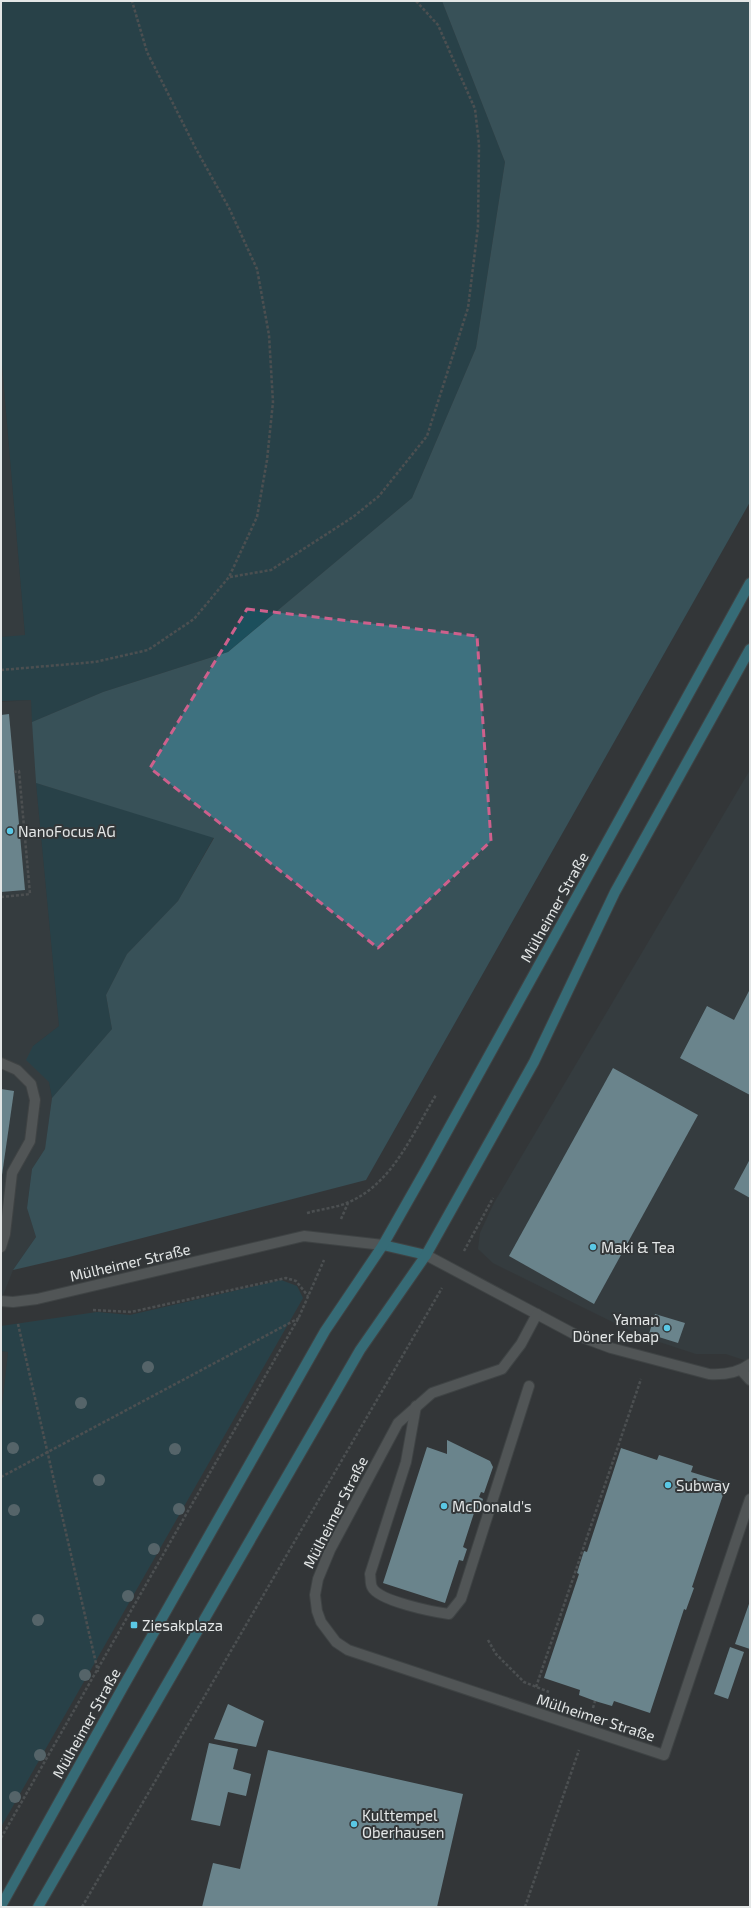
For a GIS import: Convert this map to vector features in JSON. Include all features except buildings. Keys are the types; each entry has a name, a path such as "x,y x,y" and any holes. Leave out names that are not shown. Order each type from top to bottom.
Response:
{"main road":[{"name":"Mülheimer Straße","path":"1,1906 123,1687 325,1331 383,1245 750,583"},
{"path":"38,1907 360,1350 426,1255 534,1062 615,892 750,649"},
{"name":"Mülheimer Straße","path":"383,1245 426,1255"}],"street":[{"path":"1,1063 17,1070 31,1084 35,1100 30,1141 12,1173 5,1234 1,1247"},
{"name":"Mülheimer Straße","path":"1,1302 37,1299 304,1236 383,1245"},
{"name":"Mülheimer Straße","path":"426,1255 576,1335 611,1348 709,1374 722,1375 741,1370 750,1364"},
{"name":"Mülheimer Straße","path":"537,1314 521,1344 502,1369 432,1393 398,1423 330,1550 318,1579 315,1595 317,1611 321,1622 336,1642 348,1650 664,1755 750,1499"},
{"path":"741,1370 750,1380"},
{"path":"416,1406 406,1462 370,1574 372,1587 380,1595 430,1612 449,1614 461,1599 529,1386"}],"path":[{"path":"1,670 95,662 148,650 194,619 229,577 257,517 267,460 273,402 269,335 257,269 229,208 196,149 146,52 132,1"},
{"path":"229,577 271,570 353,517 379,496 426,436 468,308 478,227 479,144 476,109 438,25 416,1"},
{"path":"1,897 30,894 18,772 14,772"},
{"path":"1,1838 98,1672 299,1317 348,1203 367,1193 381,1182 393,1166 436,1095"},
{"path":"82,1907 453,1270 493,1198"},
{"path":"92,1310 131,1312 286,1278 296,1281 308,1296"},
{"path":"13,1302 98,1672"},
{"path":"1,1477 299,1317"},
{"path":"536,1687 648,1358"},
{"path":"488,1640 496,1654 516,1676 524,1682 550,1692"},
{"path":"525,1907 595,1701"},
{"path":"586,1704 593,1707"},
{"path":"1,1833 1,1838"}],"highlighted area":[{"path":"247,609 477,636 491,841 378,948 150,768"}],"shaded area":[{"path":"1,1 442,1 505,162 476,348 412,498 228,652 103,692 32,722 31,700 1,701 1,637 25,635 1,353"},
{"path":"442,1 750,1 750,502 366,1180 69,1257 13,1270 36,1237 27,1208 32,1169 45,1149 52,1098 112,1029 106,995 127,954 178,901 214,838 36,783 32,722 103,692 228,652 412,498 476,348 505,162"},
{"path":"1,353 25,636 1,637"},
{"path":"31,700 36,783 59,1026 33,1046 49,1082 52,1098 45,1150 32,1169 27,1207 36,1237 13,1270 1,1300 1,702"},
{"path":"750,770 750,1362 726,1354 696,1354 641,1336 493,1263 478,1249 480,1233 494,1203"},
{"path":"36,783 214,837 178,901 127,954 106,995 112,1029 52,1098 49,1082 26,1060 33,1046 59,1026"},
{"path":"281,1280 297,1286 303,1298 1,1827 1,1415 8,1352 1,1351 1,1326 97,1312 130,1315"},
{"path":"1,1351 8,1352 1,1415"}],"place":[{"name":"NanoFocus AG","path":"10,831"},
{"name":"Maki & Tea","path":"593,1247"},
{"name":"Yaman Döner Kebap","path":"667,1328"},
{"name":"Subway","path":"668,1485"},
{"name":"McDonald's","path":"444,1506"},
{"name":"Ziesakplaza","path":"134,1625"},
{"name":"Kulttempel Oberhausen","path":"354,1824"}]}
